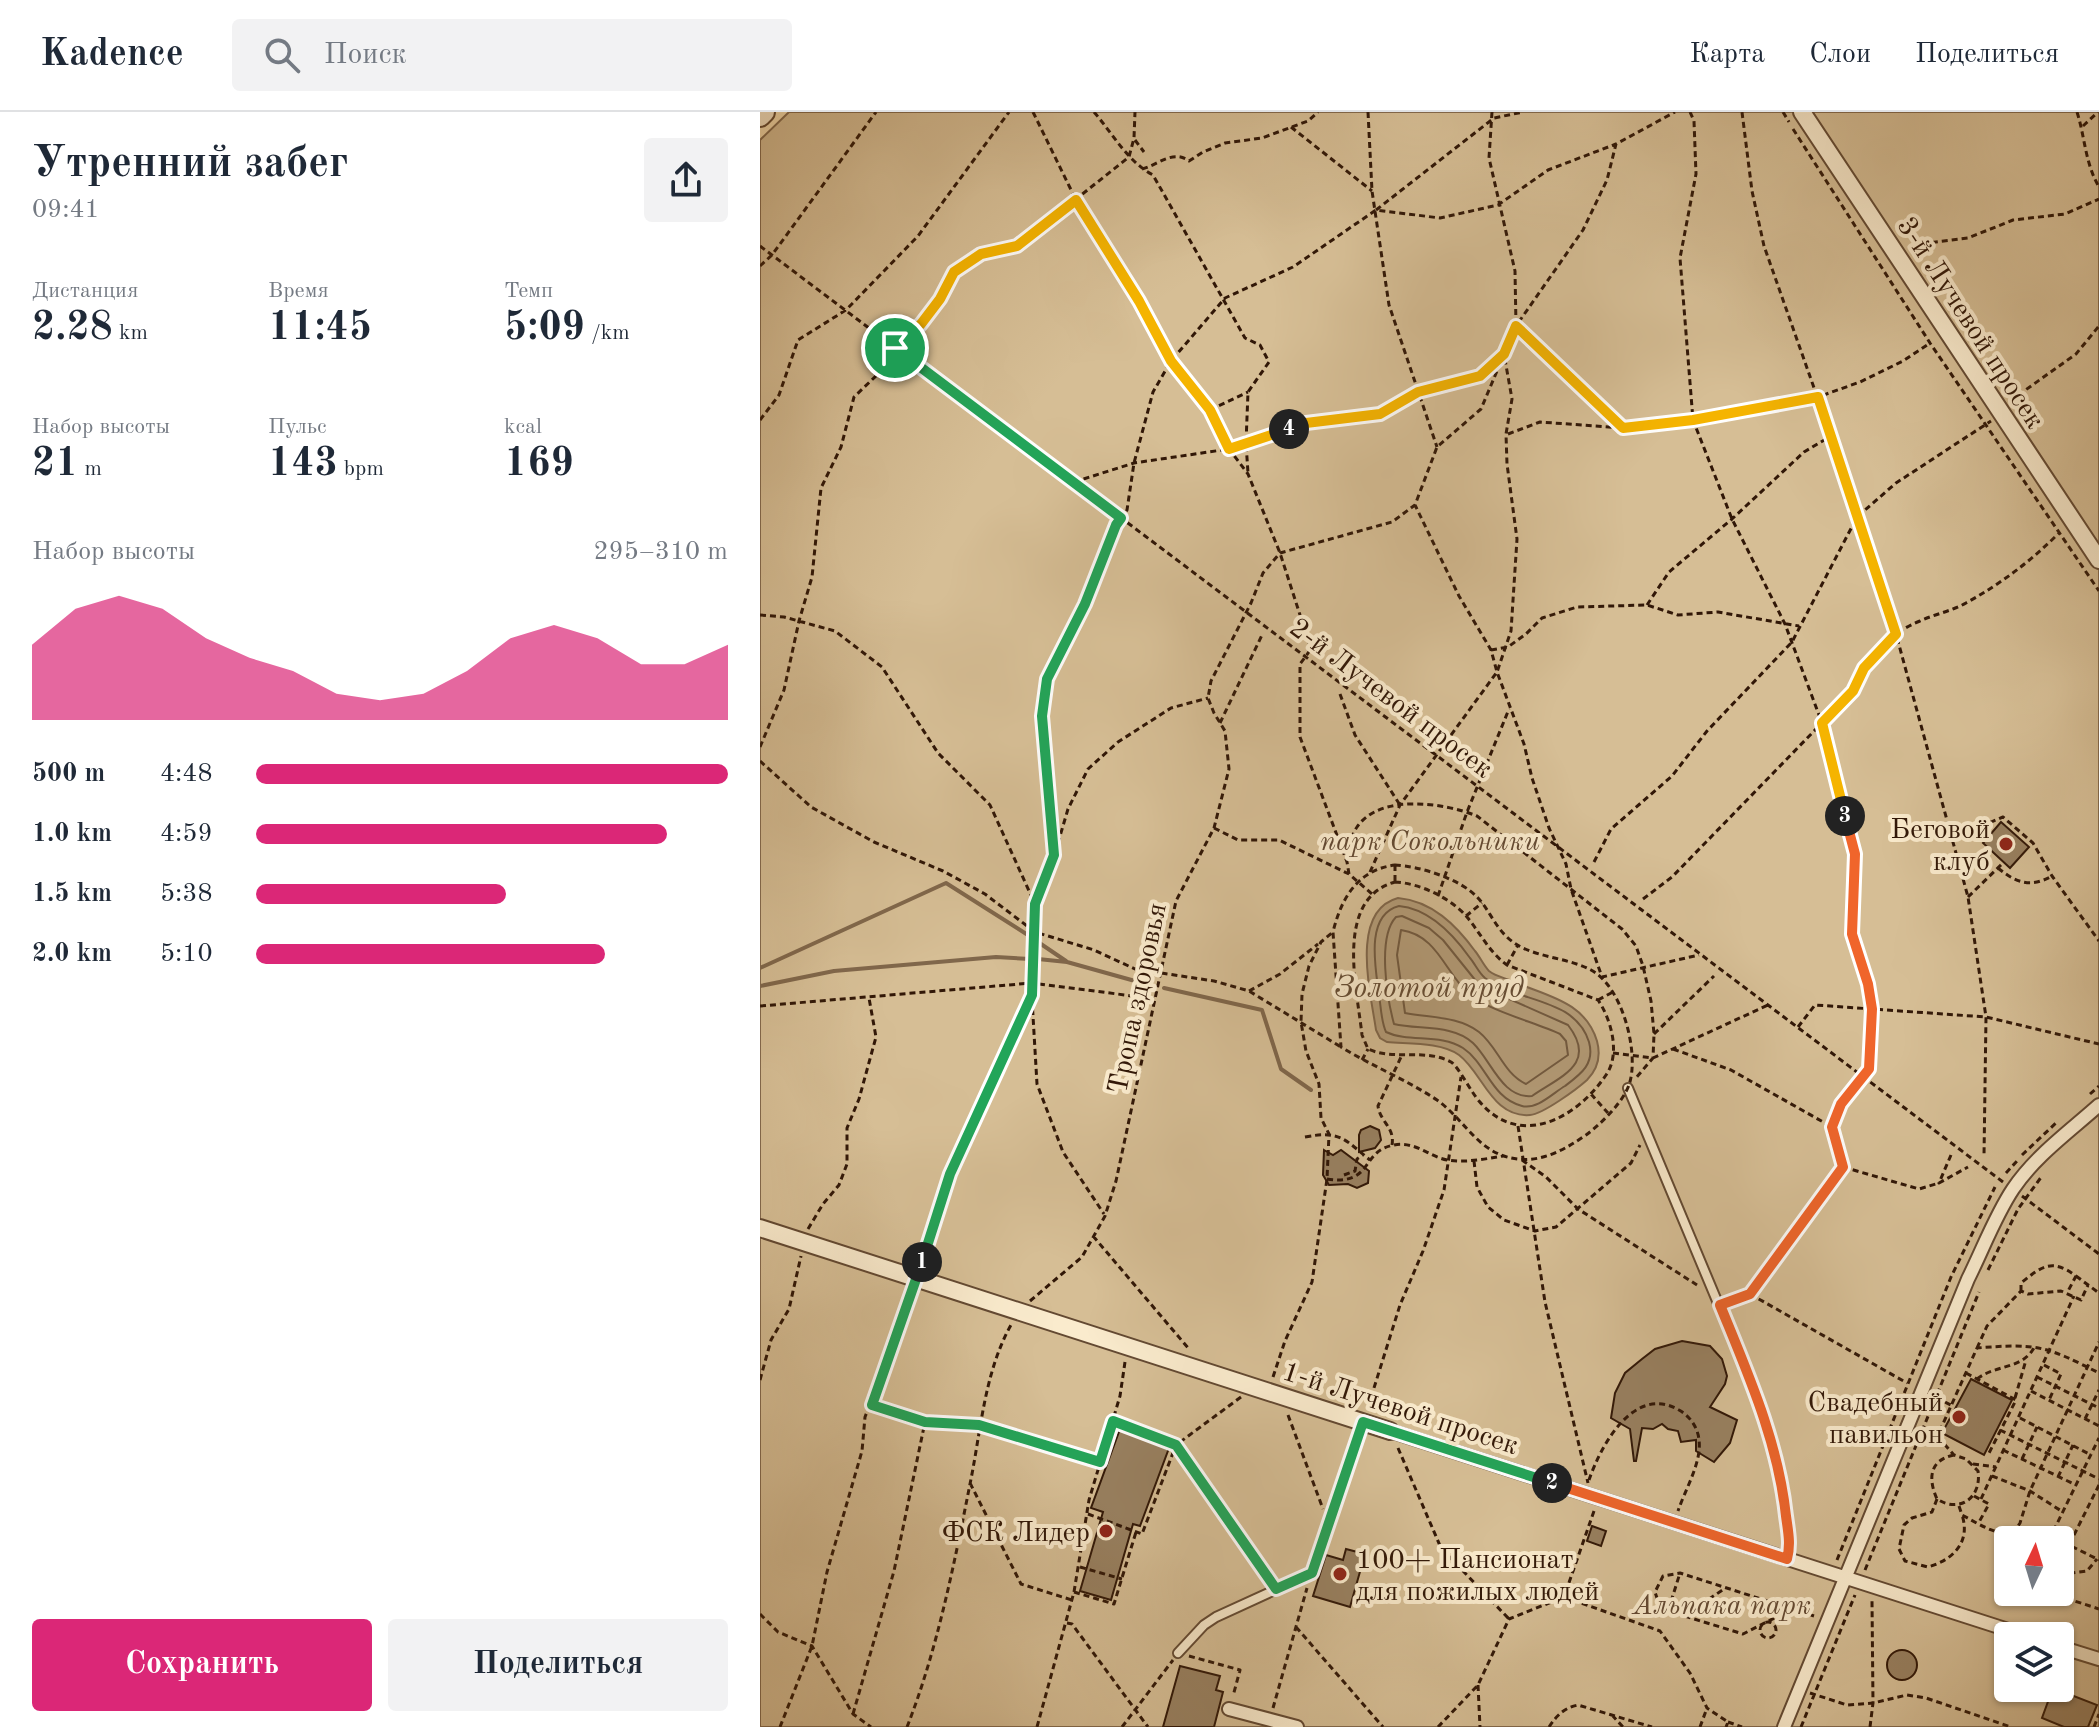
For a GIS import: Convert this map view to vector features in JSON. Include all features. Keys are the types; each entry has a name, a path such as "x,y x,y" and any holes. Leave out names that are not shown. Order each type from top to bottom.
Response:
{"street":[{"name":"3-й Лучевой просек","path":"1802,112 2099,560"},
{"path":"1784,1727 1968,1279 2013,1189 2046,1152 2099,1105"},
{"name":"1-й Лучевой просек","path":"760,1228 1390,1431 1585,1488 1674,1522 1994,1625"},
{"path":"2074,1651 2099,1659"},
{"path":"1229,1709 1297,1727"}],"lane":[{"path":"1628,1088 1763,1411 1783,1486 1790,1548 1787,1559"},
{"path":"1178,1653 1204,1625 1216,1617 1312,1573 1363,1422"}],"path":[{"path":"760,266 772,255 876,112"},
{"path":"760,420 779,395 798,340 846,310 918,236 1009,112"},
{"path":"1033,112 1076,200 1139,301 1171,361 1210,410 1229,449 1248,474 1280,553 1311,649 1300,664 1300,737 1349,874"},
{"path":"1094,112 1129,157 1153,175 1245,338 1260,345 1269,362 1248,392 1210,410"},
{"path":"760,747 784,690 812,577 821,488 841,447 854,397 878,374 888,354 921,324 940,299 954,272 981,254 1017,246 1129,157 1134,138 1135,112"},
{"path":"1142,169 1170,157 1184,157 1189,161 1225,143 1262,138 1308,121 1318,112"},
{"path":"1368,112 1372,191 1389,305 1437,447"},
{"path":"1492,112 1489,158 1515,271 1516,326 1623,428"},
{"path":"1054,855 1042,716 1047,679 1085,604 1116,525 1127,510 1134,463 1153,392 1171,361 1225,298 1293,267 1376,210 1494,118 1523,112"},
{"path":"1376,210 1440,218 1498,205 1548,170 1616,144 1675,112"},
{"path":"1690,112 1694,121 1696,174 1680,258 1693,420 1732,519 1792,642 1822,723 1855,854 1852,934 1868,984 1872,1009 1869,1069 1841,1104 1832,1127 1843,1167"},
{"path":"1742,112 1752,191 1764,246 1818,397 1896,634 1968,897 1986,1017 1984,1156"},
{"path":"1783,112 1930,343 2099,591"},
{"path":"2077,112 2085,157 2099,187"},
{"path":"2082,127 2098,112"},
{"path":"1290,127 1372,191"},
{"path":"1134,138 1144,152"},
{"path":"1105,1216 1063,1152 1037,1084 1032,995 1035,904 1068,809 1088,769 1118,742 1171,708 1208,698 1211,681 1263,573 1280,553 1392,522 1415,505 1437,447 1481,409 1516,326 1583,230 1607,180 1616,144"},
{"path":"1912,245 1968,238 2013,220 2065,214 2099,199"},
{"name":"2-й Лучевой просек","path":"760,246 2001,1180"},
{"path":"2013,399 2076,354 2099,326"},
{"path":"1506,434 1540,422 1623,428 1693,420 1818,397 1860,382 1903,361 1930,343"},
{"path":"1074,482 1134,463 1229,449 1306,423 1380,414 1418,392 1480,376 1504,354"},
{"path":"1370,872 1400,805 1497,672 1508,647 1517,539 1507,464 1506,434 1512,399 1504,354"},
{"path":"1248,392 1248,474"},
{"path":"1594,862 1611,829 1672,776 1707,731 1792,642 1857,517 1896,483 1985,425"},
{"path":"1647,605 1669,572 1804,452 1831,436"},
{"path":"1415,505 1459,596 1491,650 1602,977 1623,1011 1632,1055 1633,1071 1628,1088"},
{"path":"1643,899 1672,877 1853,691 1864,668 1896,634 1917,621 1962,605 2007,579 2060,532"},
{"path":"1491,650 1508,647 1542,618 1577,607 1647,605 1678,615 1718,612 1799,626"},
{"path":"760,615 835,631 882,667 938,753 990,805 1035,904"},
{"path":"1220,723 1262,635"},
{"path":"1340,694 1355,735 1400,805"},
{"name":"Тропа здоровья","path":"907,1727 925,1682 970,1483 979,1425 1000,1345 1019,1311 1082,1257 1105,1216 1119,1169 1176,901 1214,828 1229,769 1225,731 1208,698"},
{"path":"1438,896 1467,812 1509,709"},
{"path":"760,761 811,807 874,842 953,876 985,894 1035,932 1094,950 1135,969 1214,981 1249,991 1362,1060 1436,1099 1487,1148 1503,1156 1522,1160 1550,1156 1589,1132 1653,1058 1768,1005"},
{"path":"1347,862 1356,828 1366,817 1400,805 1430,804 1477,816 1622,929 1636,946 1651,1001 1653,1058"},
{"path":"1952,838 2003,817 2033,843 2052,876 2099,941"},
{"path":"1214,828 1238,840 1279,840 1349,874 1372,894"},
{"path":"1968,897 2004,862"},
{"path":"1395,865 1395,882"},
{"path":"1341,1047 1333,932 1341,904 1359,880 1370,872 1395,865 1445,877 1476,895 1507,937 1518,945 1590,969 1602,977 1702,955"},
{"path":"1998,868 2022,884 2039,883 2052,876"},
{"path":"1395,882 1407,883 1452,903 1466,916 1494,955 1507,965 1598,1000 1606,1012 1613,1053 1609,1070 1591,1094 1554,1120 1537,1126 1518,1126 1482,1105 1457,1066 1449,1060 1423,1055 1379,1054 1368,1049 1362,1035 1354,937 1359,913 1372,894 1395,882"},
{"path":"1466,916 1482,903"},
{"path":"1249,991 1280,974 1333,932"},
{"path":"1088,1514 1142,1534 1176,1445 1268,1392 1285,1341 1312,1282 1327,1179 1329,1134 1321,1118 1319,1084 1306,1051 1301,1022 1305,981 1321,942"},
{"path":"1507,965 1518,945"},
{"path":"1654,1034 1714,976"},
{"path":"760,1006 1032,983 1156,999"},
{"path":"1598,1000 1613,992"},
{"path":"780,1727 812,1646 827,1572 862,1451 865,1417 917,1279 950,1174 1032,995"},
{"path":"760,1380 771,1340 789,1309 808,1230 839,1185 847,1164 847,1128 859,1099 876,1037 869,998"},
{"path":"1798,1027 1815,1005 1986,1017 2099,1044"},
{"path":"1362,1060 1368,1049"},
{"path":"1673,1049 1731,1070 1832,1127"},
{"path":"1613,1053 1653,1058"},
{"path":"1392,1145 1392,1132 1379,1114 1378,1106 1402,1055"},
{"path":"1363,1422 1400,1305 1444,1190 1461,1076"},
{"path":"1591,1094 1608,1113"},
{"path":"1474,1161 1477,1187 1488,1207 1504,1220 1535,1231 1556,1227 1631,1163 1640,1145 1644,1122"},
{"path":"1518,1126 1545,1302 1585,1488"},
{"path":"1305,1137 1329,1134 1347,1139 1370,1160"},
{"path":"1327,1179 1355,1178 1370,1160 1392,1145 1408,1143 1449,1160 1474,1161 1503,1156"},
{"path":"1344,1175 1355,1171 1357,1159 1363,1155"},
{"path":"1939,1183 1951,1155"},
{"path":"1522,1160 1546,1177 1578,1209 1699,1287"},
{"path":"1843,1167 1919,1189 1939,1183 1968,1167"},
{"path":"1720,1305 1750,1294 1843,1167"},
{"path":"1835,1563 1951,1277 1995,1187"},
{"path":"2013,1189 2099,1254"},
{"path":"1988,1272 2030,1191"},
{"path":"1093,1236 1194,1355"},
{"path":"1937,1499 1959,1506 1974,1496 1980,1481 1973,1464 1954,1455 1940,1439 1942,1426 1987,1326 2021,1291 2021,1283 2049,1265 2063,1267 2099,1293"},
{"path":"2067,1293 2076,1276"},
{"path":"1864,1573 1982,1284"},
{"path":"2021,1291 2028,1294 2044,1291 2067,1293 2081,1300 2088,1285"},
{"path":"1750,1294 1908,1383"},
{"path":"1981,1499 2074,1296"},
{"path":"2018,1526 2030,1491 2099,1342"},
{"path":"1977,1348 2019,1345 2050,1349 2099,1373"},
{"path":"1988,1455 2014,1399 2026,1360 2035,1346"},
{"path":"1037,1727 1067,1623 1088,1514 1130,1347"},
{"path":"1977,1379 1985,1372 2026,1360"},
{"path":"2043,1365 2061,1374 2049,1400"},
{"path":"1966,1373 2014,1399"},
{"path":"2037,1377 2099,1408"},
{"path":"2085,1419 2099,1390"},
{"path":"2031,1391 2099,1426"},
{"path":"1268,1392 1328,1524"},
{"path":"1939,1399 1952,1405"},
{"path":"1585,1488 1598,1453 1628,1415 1646,1405 1666,1404 1692,1421 1700,1441 1699,1453 1674,1522"},
{"path":"872,1405 925,1422 979,1425 1100,1462"},
{"path":"2019,1417 2091,1455"},
{"path":"1113,1421 1176,1445 1276,1589"},
{"path":"853,1714 894,1571 925,1422"},
{"path":"2022,1459 2037,1427"},
{"path":"2000,1430 2099,1482 2069,1545 2098,1560 2087,1571 2074,1573"},
{"path":"2056,1526 2099,1438"},
{"path":"2058,1477 2073,1445"},
{"path":"1398,1448 1441,1548 1509,1619"},
{"path":"2003,1450 2076,1485"},
{"path":"1954,1455 1942,1458 1932,1467 1931,1480 1937,1499 1932,1512 1912,1518 1904,1525 1899,1549 1905,1561 1928,1567 1960,1548 1965,1526 1959,1506"},
{"path":"1973,1464 1996,1467"},
{"path":"1991,1476 2030,1491 2063,1512"},
{"path":"970,1483 1021,1584 1072,1600"},
{"path":"1974,1496 1989,1504 1978,1524"},
{"path":"1564,1597 1594,1511"},
{"path":"1962,1515 1994,1531"},
{"path":"1074,1592 1114,1604 1136,1532"},
{"path":"1080,1567 1122,1579"},
{"path":"1270,1720 1312,1573"},
{"path":"1668,1611 1680,1573"},
{"path":"1792,1609 1743,1634 1668,1611 1656,1598 1656,1586 1663,1576 1680,1573 1814,1616"},
{"path":"1684,1616 1726,1588"},
{"path":"1801,1727 1855,1595"},
{"path":"1438,1727 1478,1685 1509,1619 1564,1597 1660,1631 1690,1673 1707,1708 1727,1724 1742,1727"},
{"path":"1870,1727 1873,1703 1872,1600"},
{"path":"2074,1601 2099,1609"},
{"path":"760,1614 778,1632 812,1646 853,1714 871,1727"},
{"path":"1067,1623 1072,1624 1148,1727"},
{"path":"1296,1627 1383,1727"},
{"path":"1122,1727 1178,1653 1240,1670"},
{"path":"1478,1685 1480,1727"},
{"path":"1800,1689 1847,1705 1907,1695 1926,1698 2011,1727"},
{"path":"1549,1727 1556,1716 1578,1705 1652,1727"},
{"path":"1700,1727 1707,1708"},
{"path":"1610,1713 1623,1727"},
{"path":"2094,1727 2099,1714"}],"green space":[{"name":"парк Сокольники","path":"789,112 2099,112 2099,1727 760,1727 760,140"}],"water":[{"name":"Золотой пруд","path":"1398,898 1422,904 1442,916 1460,932 1491,973 1574,1008 1591,1028 1597,1041 1598,1062 1591,1076 1543,1110 1530,1115 1517,1114 1497,1102 1467,1063 1452,1051 1424,1044 1387,1042 1380,1038 1376,1030 1368,976 1368,936 1373,919 1383,906"}],"building":[{"path":"2001,822 2029,847 2010,868 1983,843"},
{"path":"1370,1126 1379,1130 1381,1140 1375,1148 1359,1152 1361,1130"},
{"path":"1324,1150 1333,1155 1341,1150 1369,1171 1368,1183 1357,1188 1348,1184 1329,1185 1323,1175"},
{"path":"1682,1341 1710,1346 1722,1359 1727,1376 1725,1384 1710,1407 1737,1420 1730,1443 1714,1462 1696,1451 1696,1440 1681,1442 1678,1431 1662,1424 1653,1429 1642,1428 1634,1461 1630,1429 1611,1418 1615,1393 1625,1373 1642,1359 1655,1349"},
{"name":"Свадебный павильон","path":"1971,1379 2012,1400 1984,1455 1942,1433"},
{"path":"1120,1429 1169,1448 1140,1526 1133,1524 1111,1600 1080,1591 1103,1512 1091,1508"},
{"path":"1592,1526 1606,1531 1601,1546 1587,1541"},
{"name":"100+ Пансионат для пожилых людей","path":"1346,1549 1365,1554 1350,1607 1313,1596 1326,1555 1343,1560"},
{"path":"1902,1650 1913,1654 1917,1665 1913,1676 1902,1680 1891,1676 1887,1665 1891,1654"},
{"path":"1180,1666 1220,1676 1216,1690 1223,1692 1214,1727 1163,1727"},
{"path":"2074,1696 2097,1705 2088,1727 2064,1727 2042,1718 2048,1702 2074,1702"}],"waterway":[{"path":"760,968 946,883 1031,937"},
{"path":"1038,942 1066,961"},
{"path":"760,986 834,971 996,957 1030,959"},
{"path":"1038,959 1067,962 1153,986"},
{"path":"1164,988 1262,1010 1281,1069 1311,1090"}],"place":[{"name":"Беговой клуб","path":"2006,844"},
{"name":"Свадебный павильон","path":"1959,1417"},
{"name":"ФСК Лидер","path":"1106,1531"},
{"name":"100+ Пансионат для пожилых людей","path":"1340,1574"}],"route":[{"path":"1076,200 1139,301 1171,361 1210,410 1229,449 1306,423 1380,414 1418,392 1480,376 1504,354 1516,326 1623,428 1693,420 1818,397 1896,634 1878,650 1864,668 1853,691 1822,723 1855,854 1852,934 1868,984 1872,1009 1869,1069 1841,1104 1832,1127 1843,1167 1750,1294 1720,1305 1763,1411 1783,1486 1790,1548 1787,1559 1363,1422 1312,1573 1276,1589 1176,1445 1113,1421 1100,1462 979,1425 925,1422 872,1405 914,1292 950,1174 1032,995 1035,904 1054,855 1042,716 1047,679 1085,604 1121,518 895,348 921,324 940,299 954,272 981,254 1017,246 1076,200"}],"park label":[{"name":"Альпака парк","path":"1722,1604"}]}
